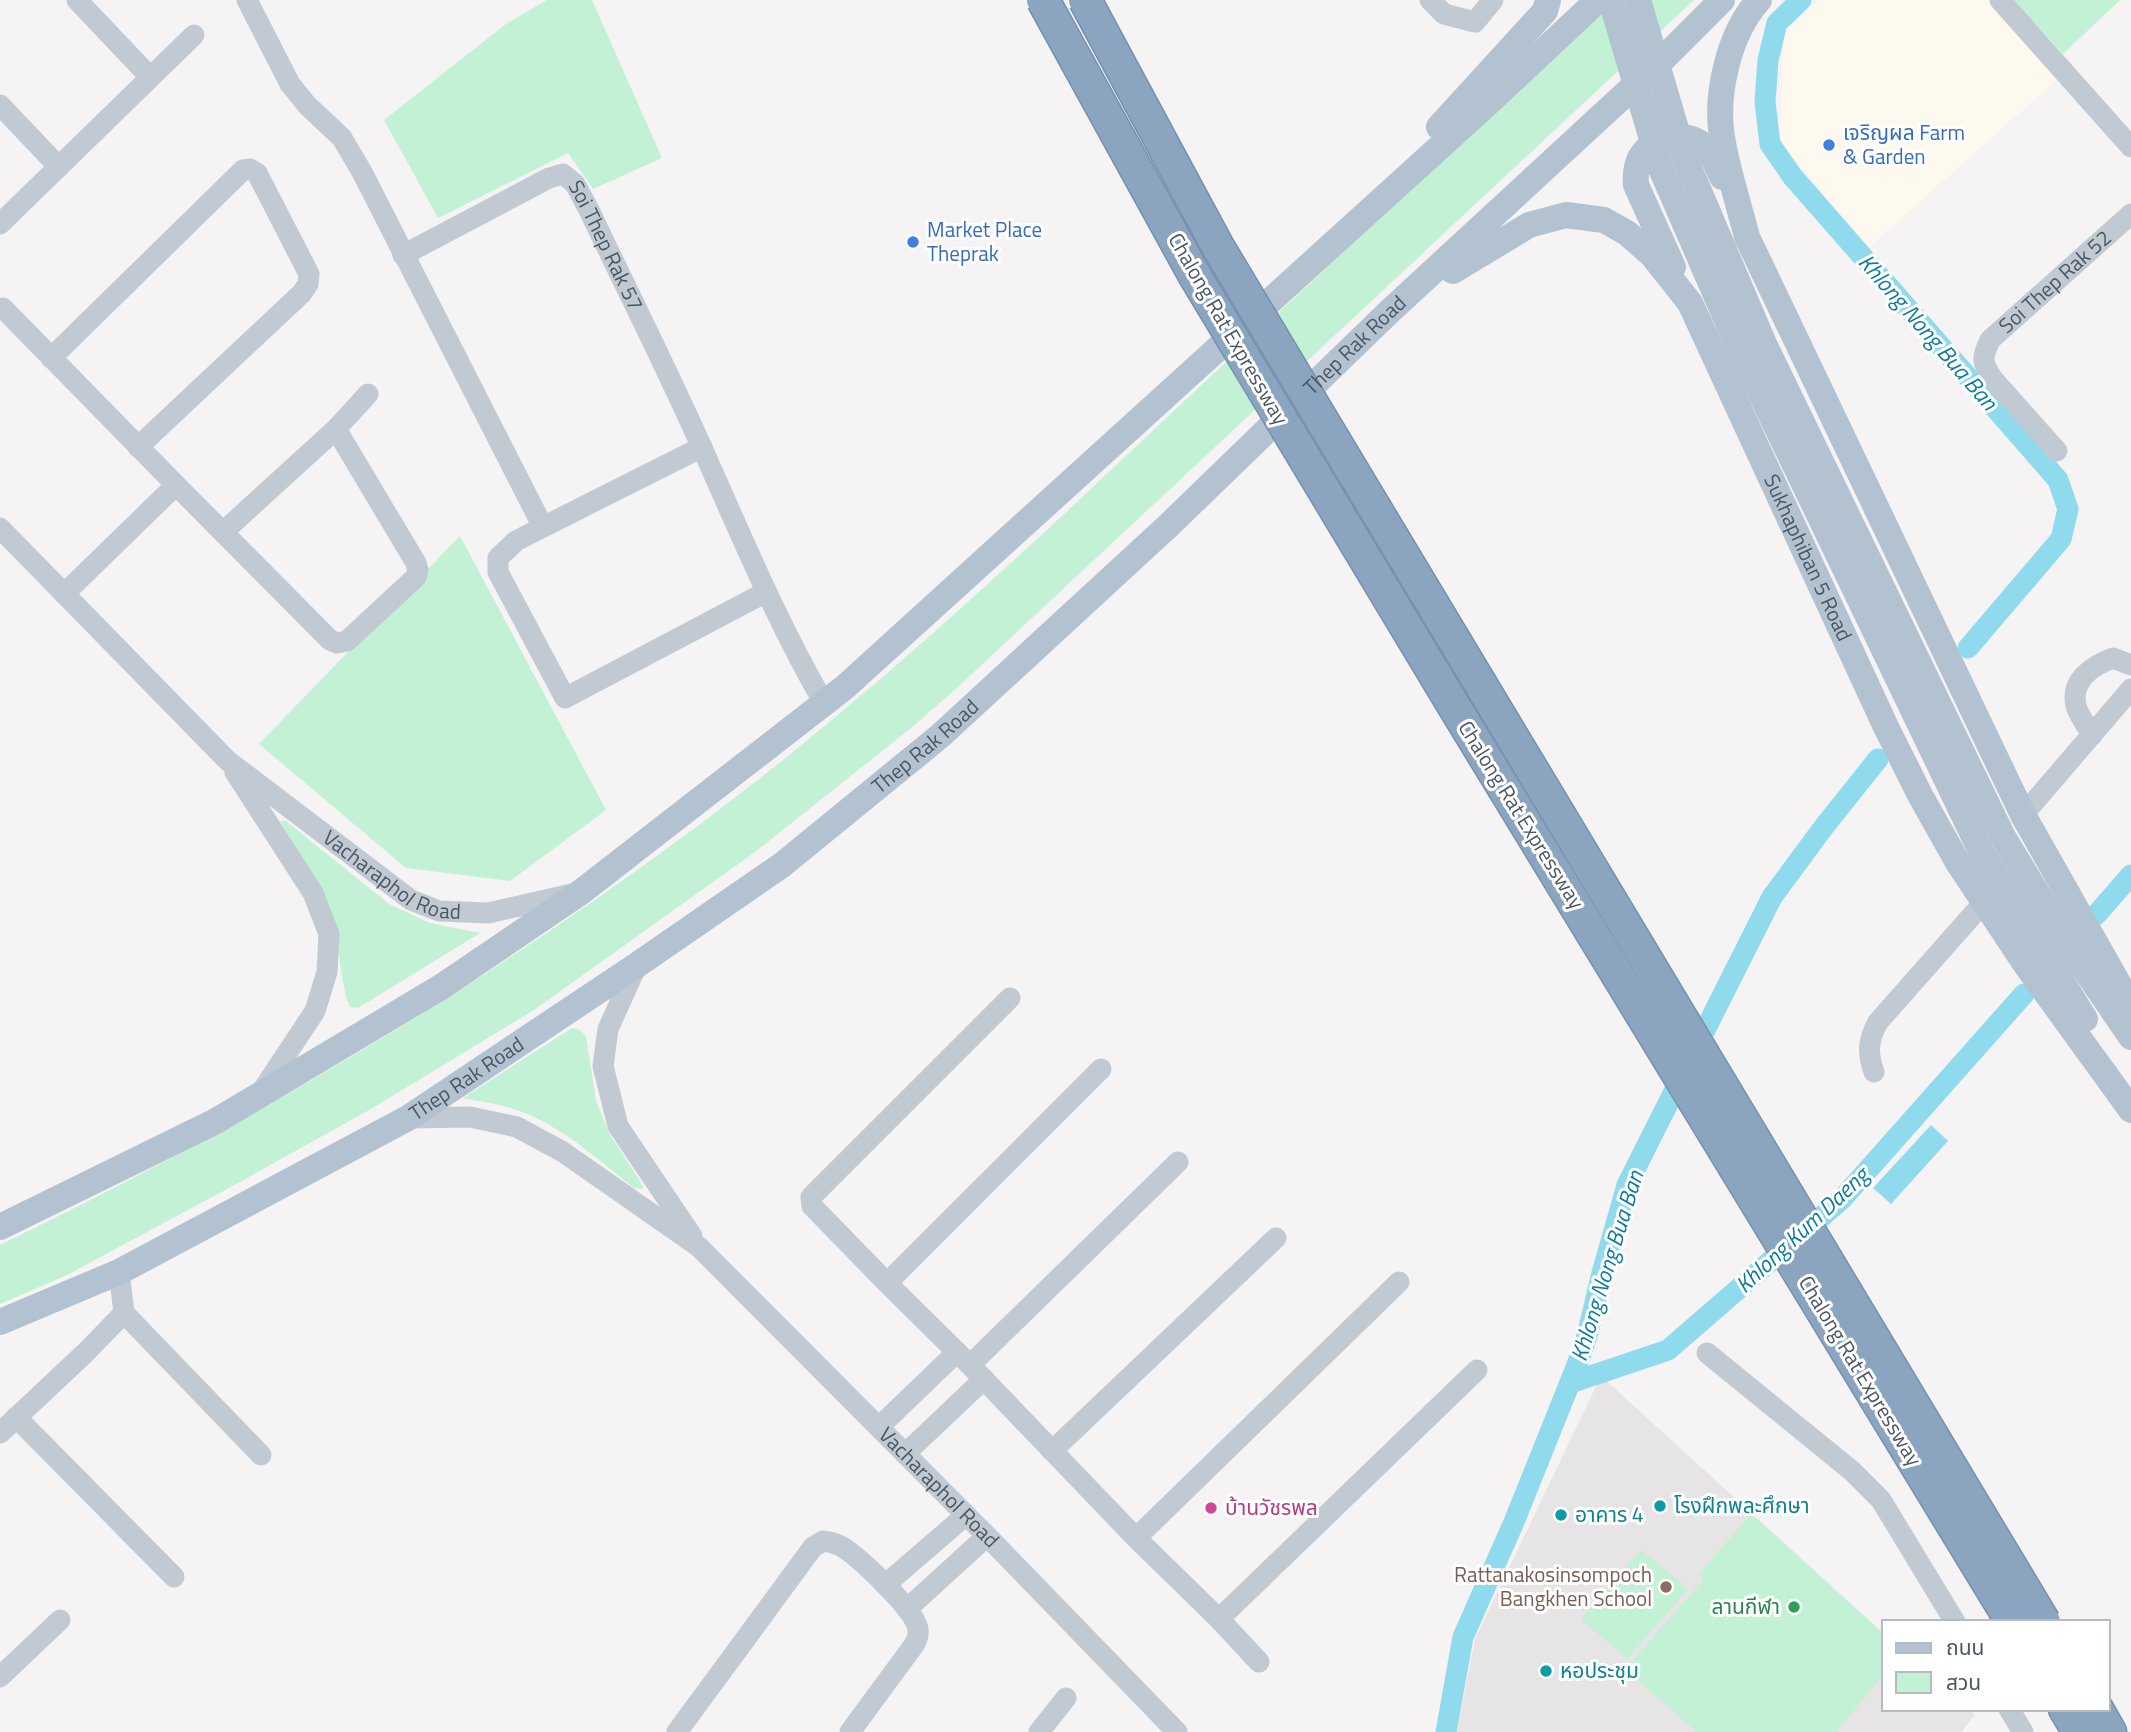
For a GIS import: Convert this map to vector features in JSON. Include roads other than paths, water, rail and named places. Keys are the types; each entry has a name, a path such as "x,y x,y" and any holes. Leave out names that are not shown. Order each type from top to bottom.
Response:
{"highway":[{"name":"Chalong Rat Expressway","path":"1043,0 1195,276 2011,1620"},
{"name":"Chalong Rat Expressway","path":"1085,0 1217,247 2043,1620"},
{"path":"2067,1711 2079,1732"},
{"path":"2098,1711 2110,1732"}],"main road":[{"path":"1334,242 1545,10 1548,0"},
{"path":"0,1227 216,1121 441,988 581,892 845,687 1598,0"},
{"name":"Sukhaphiban 5 Road","path":"1611,0 1660,166 1742,355 1981,850 2060,954 2131,1037"},
{"name":"Sukhaphiban 5 Road","path":"1638,0 1684,156 1765,346 2131,1095"},
{"name":"Thep Rak Road","path":"0,1322 119,1272 408,1118 782,865 940,736 1168,526 1390,312 1661,61 1722,0"},
{"path":"1748,237 1721,136 1722,87 1730,49 1759,0"},
{"path":"1690,303 1636,185 1635,172 1639,160 1647,149 1670,137 1696,141 1706,148 1714,159 1748,237 2023,816 2131,1006"},
{"name":"Sukhaphiban 5 Road","path":"1390,312 1479,253 1529,225 1566,215 1604,220 1628,233 1652,254 1690,303 1886,727 1957,861 2026,965 2131,1110"}],"street":[{"path":"77,0 150,77"},
{"path":"247,0 290,83 307,105 342,138 362,172 543,527"},
{"path":"1430,0 1444,14 1475,22 1493,0"},
{"path":"2000,0 2131,147"},
{"path":"0,224 194,35"},
{"path":"0,105 59,167"},
{"path":"51,358 243,170 250,169 257,173 309,274 308,284 302,293 138,447"},
{"name":"Soi Thep Rak 57","path":"403,255 549,178 563,174 575,184 702,447 797,657 824,703"},
{"name":"Soi Thep Rak 52","path":"2057,450 1992,378 1983,365 1983,354 1990,340 2131,214"},
{"path":"3,308 223,533 330,640 337,643 347,640 357,631 416,577 418,570 336,429"},
{"path":"223,533 336,429 368,394"},
{"path":"702,447 516,541 498,558 498,572 565,698 766,592"},
{"path":"64,594 176,485"},
{"name":"Vacharaphol Road","path":"0,528 228,761 411,900 439,911 488,913 581,892"},
{"path":"2092,735 2077,707 2075,691 2083,676 2097,664 2113,658 2131,665"},
{"path":"2023,816 2131,689"},
{"name":"Vacharaphol Road","path":"228,761 313,893 329,934 327,972 315,1011 261,1094"},
{"path":"1874,1072 1869,1044 1878,1023 1984,902"},
{"name":"Vacharaphol Road","path":"637,965 608,1030 603,1066 618,1126 699,1247"},
{"path":"1010,998 811,1197 812,1206 1259,1662"},
{"path":"887,1283 1101,1069"},
{"name":"Vacharaphol Road","path":"408,1118 470,1117 517,1127 563,1152 699,1247 1178,1732"},
{"path":"905,1454 970,1365 1178,1162"},
{"path":"1052,1451 1276,1238"},
{"path":"119,1272 124,1313 261,1455"},
{"path":"1136,1538 1399,1282"},
{"path":"0,1433 124,1313"},
{"path":"1707,1353 1852,1471 1881,1500 1954,1620"},
{"path":"879,1427 970,1365"},
{"path":"1219,1619 1477,1370"},
{"path":"16,1418 174,1577"},
{"path":"885,1585 966,1515"},
{"path":"908,1609 987,1536"},
{"path":"677,1732 813,1547 824,1541 844,1548 885,1585 908,1609 918,1628 918,1638 850,1732"},
{"path":"0,1677 60,1620"},
{"path":"1039,1732 1066,1698"},
{"path":"2010,1711 2022,1732"}],"water":[{"path":"1931,1125 1948,1141 1891,1204 1873,1188"}],"waterway":[{"name":"Khlong Nong Bua Ban","path":"1801,0 1777,23 1768,60 1765,102 1770,144 1792,176 2058,480 2068,509 2061,539 1968,648"},
{"name":"Khlong Nong Bua Ban","path":"1446,1732 1463,1637 1514,1522 1577,1365 1627,1185 1772,897 1878,759"},
{"name":"Khlong Kum Daeng","path":"2097,914 2131,875"},
{"name":"Khlong Kum Daeng","path":"1570,1383 1668,1350 1842,1199 2024,994"}],"place":[{"name":"เจริญผล Farm & Garden","path":"1829,145"},
{"name":"Market Place Theprak","path":"913,242"},
{"name":"โรงฝึกพละศึกษา","path":"1660,1506"},
{"name":"บ้านวัชรพล","path":"1211,1508"},
{"name":"อาคาร 4","path":"1561,1515"},
{"name":"Rattanakosinsompoch Bangkhen School","path":"1666,1587"},
{"name":"ลานกีฬา","path":"1794,1607"},
{"name":"หอประชุม","path":"1546,1671"}]}
